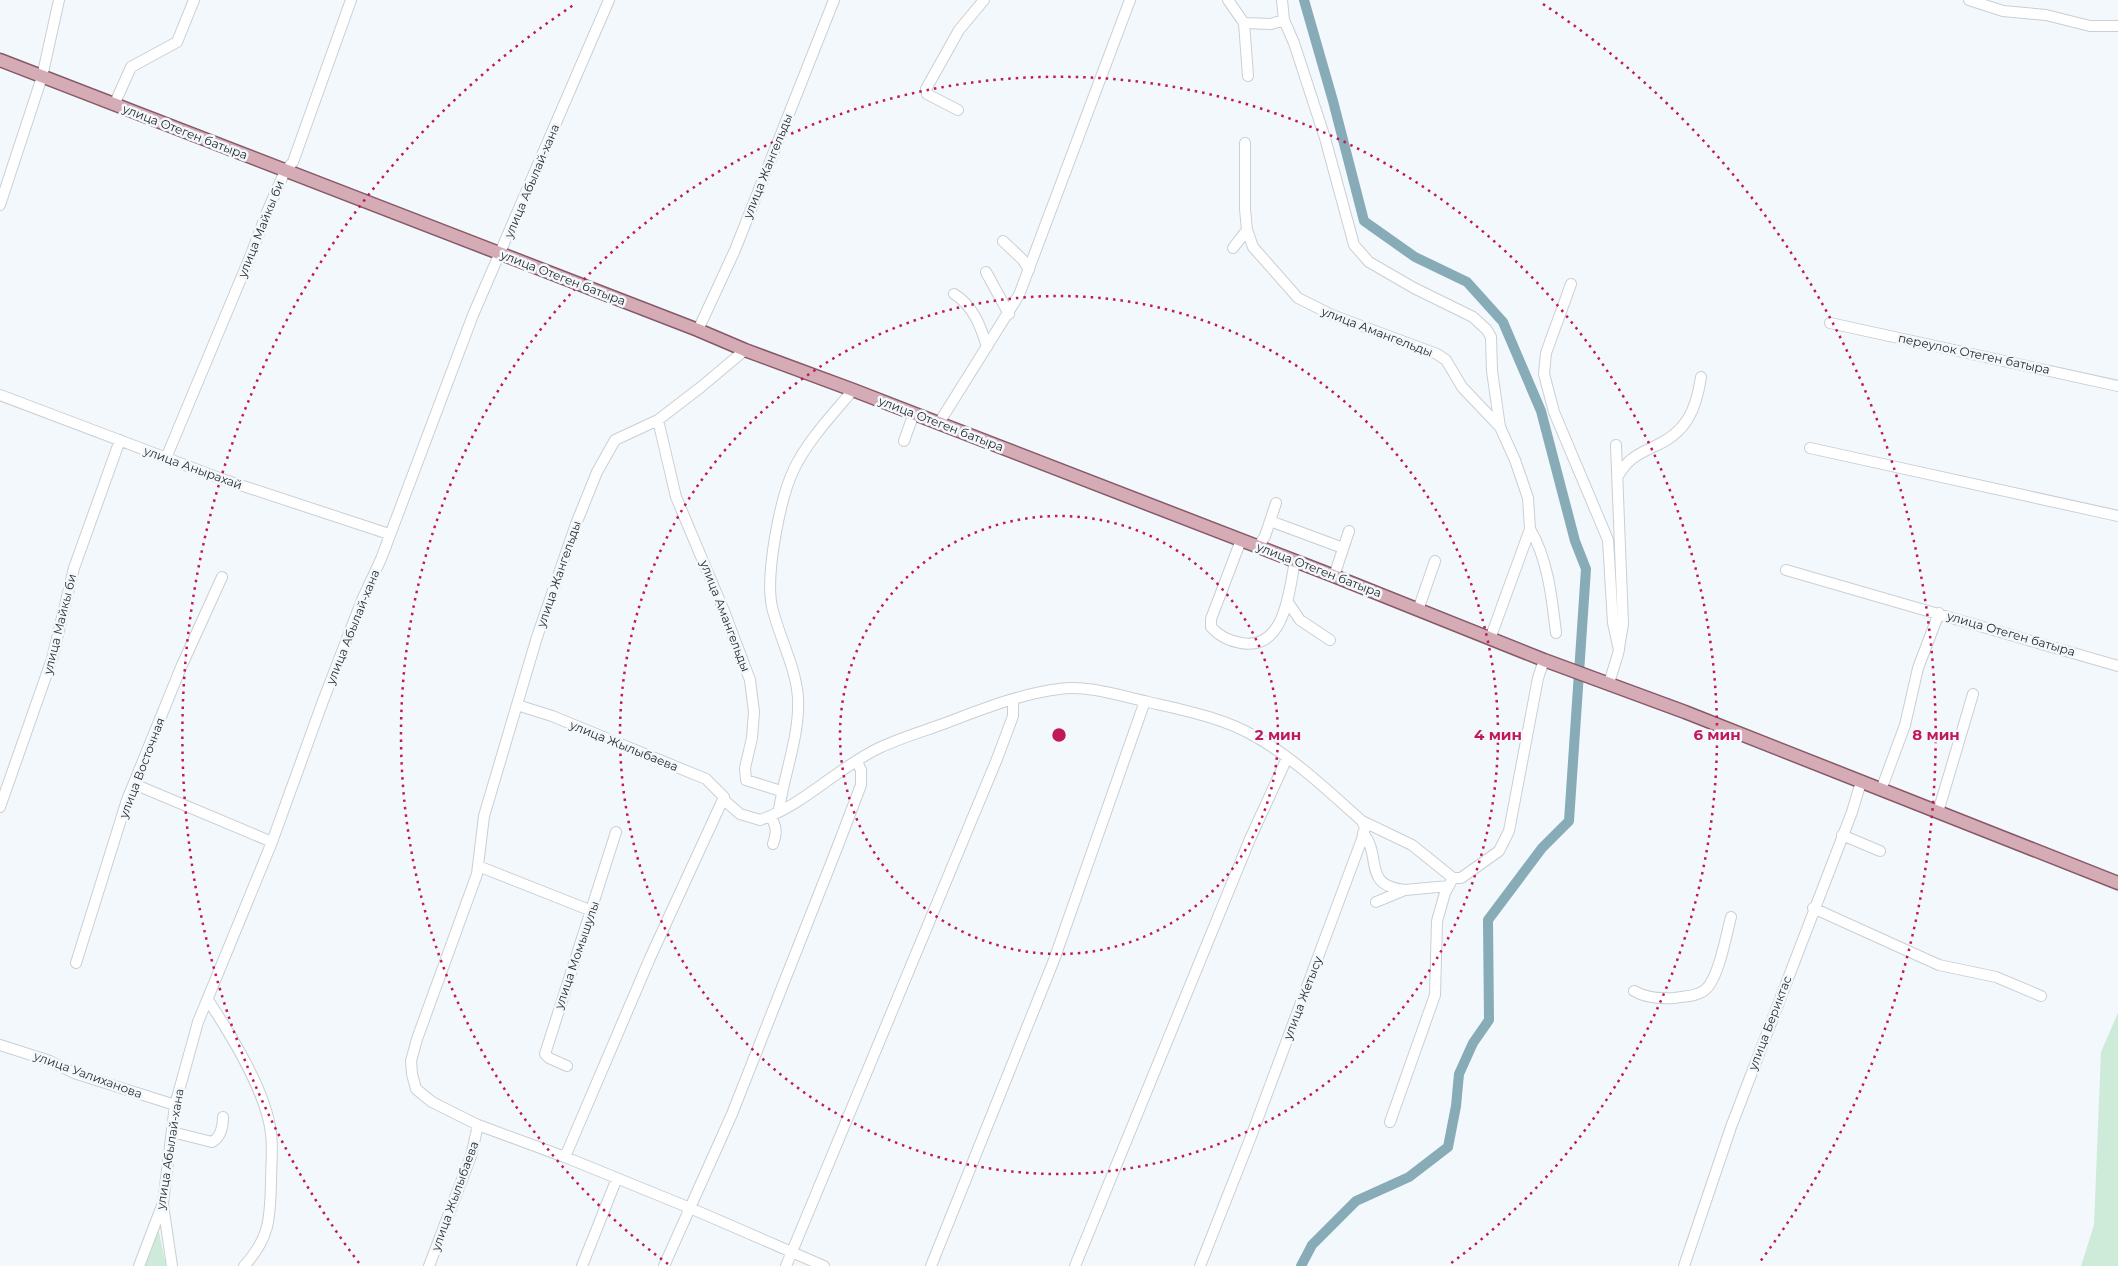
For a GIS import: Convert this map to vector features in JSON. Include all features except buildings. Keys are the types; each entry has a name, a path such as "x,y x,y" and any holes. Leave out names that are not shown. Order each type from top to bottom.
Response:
{"main road":[{"name":"улица Отеген батыра","path":"0,60 698,330 745,350 914,413 1334,576 1490,639 2118,883"}],"street":[{"path":"0,205 42,77 42,67 60,0"},
{"path":"114,105 131,67 172,46 180,34 194,0"},
{"name":"улица Майкы би","path":"166,458 285,171 293,162 351,0"},
{"name":"улица Абылай-хана","path":"139,1266 163,1203 175,1105 186,1061 208,1000 272,842 323,702 473,315 501,254 609,0"},
{"name":"улица Жангельды","path":"698,330 735,250 834,0"},
{"path":"939,423 1009,314 1029,270 1130,0"},
{"path":"1228,0 1244,23 1248,76"},
{"path":"1282,0 1284,20 1294,43 1325,138 1354,245 1369,262 1473,317 1487,330 1491,337 1492,372 1500,427"},
{"path":"1969,0 2003,11 2046,15 2090,26 2118,26"},
{"path":"958,110 927,94 926,89 959,30 982,3"},
{"path":"1244,23 1271,24 1284,20"},
{"path":"1234,248 1247,230 1244,209 1245,143"},
{"name":"улица Амангельды","path":"1247,230 1253,247 1305,304 1437,354 1446,360 1462,387 1500,427 1515,460 1528,498 1530,529 1490,639"},
{"path":"1003,241 1023,260 1029,270"},
{"path":"986,272 1009,314"},
{"path":"1571,284 1546,353 1544,374 1554,412 1608,540 1613,623 1619,650"},
{"path":"954,294 964,300 980,323 987,346"},
{"name":"переулок Отеген батыра","path":"1830,323 2118,386"},
{"name":"улица Жангельды","path":"745,350 701,388 658,420 616,440 597,472 561,568 517,706 484,816 477,856 478,866 411,1061 416,1089 422,1096 478,1125 617,1178 824,1266"},
{"path":"1618,477 1630,458 1666,440 1693,414 1701,378"},
{"path":"772,844 777,833 774,813 793,742 798,700 797,683 778,626 770,590 779,523 794,469 807,447 853,390"},
{"name":"улица Анырахай","path":"0,394 231,482 389,534"},
{"path":"904,441 914,413"},
{"name":"улица Амангельды","path":"658,420 676,497 724,611 750,680 754,712 752,738 744,774 746,780 756,785 781,791"},
{"name":"улица Майкы би","path":"0,807 52,659 74,568 120,440"},
{"path":"1609,684 1619,650 1623,624 1616,445"},
{"path":"1810,448 2118,516"},
{"path":"1258,547 1276,503"},
{"path":"1270,521 1343,548"},
{"path":"1530,529 1538,541 1547,578 1556,633"},
{"path":"1334,576 1349,531"},
{"path":"1241,540 1211,618 1211,627 1219,635 1236,642 1251,645 1266,639 1279,626 1287,601 1295,561"},
{"path":"1418,610 1435,561"},
{"path":"1786,570 1938,613"},
{"name":"улица Восточная","path":"76,963 134,784 182,665 222,577"},
{"path":"1287,601 1300,620 1330,640"},
{"name":"улица Отеген батыра","path":"1881,790 1900,741 1918,668 1938,613 2118,666"},
{"path":"1376,902 1405,890 1451,882 1461,878 1499,851 1505,843 1538,678 1544,660"},
{"path":"774,813 799,802 833,775 877,748 908,735 1013,700 1058,689 1074,688 1145,701 1212,718 1234,726 1275,748 1362,821 1412,845 1451,882"},
{"path":"1938,812 1973,694"},
{"path":"786,1266 933,917 997,759 1013,716 1013,700"},
{"path":"931,1266 1054,960 1145,701"},
{"name":"улица Жылыбаева","path":"517,706 552,716 706,779 715,786 722,802 749,818 760,820 774,813"},
{"path":"1075,1266 1250,840 1287,758"},
{"path":"664,1266 732,1114 782,993 861,785 861,770 857,762"},
{"name":"улица Бериктас","path":"1684,1266 1731,1127 1861,782"},
{"path":"134,784 272,842"},
{"path":"565,1157 650,958 722,802"},
{"name":"улица Жетысу","path":"1200,1266 1331,926 1364,833 1362,821"},
{"name":"улица Момышулы","path":"567,1066 549,1058 545,1054 616,832"},
{"path":"1364,833 1370,840 1377,878 1386,886 1405,890"},
{"path":"1842,835 1880,851"},
{"path":"478,866 592,911"},
{"path":"1390,1122 1435,995 1437,921 1451,882"},
{"path":"1814,908 1939,965 1996,977 2041,996"},
{"path":"1634,991 1643,996 1664,999 1695,995 1705,990 1716,971 1731,917"},
{"path":"208,1000 233,1039 258,1089 271,1132 271,1219 264,1238 244,1266"},
{"name":"улица Уалиханова","path":"0,1045 50,1060 74,1073 175,1105"},
{"path":"172,1132 212,1142 218,1138 221,1132 223,1118"},
{"name":"улица Жылыбаева","path":"429,1266 471,1156 478,1125"},
{"path":"582,1266 617,1178"},
{"path":"163,1203 172,1266"}],"green space":[{"path":"2118,1013 2118,1266 2081,1266 2094,1225 2101,1052"},
{"path":"158,1227 166,1266 144,1266"}],"waterway":[{"path":"1301,1266 1312,1245 1356,1201 1409,1177 1448,1147 1456,1106 1459,1074 1473,1043 1489,1020 1488,920 1542,848 1569,821 1586,569 1575,541 1541,411 1503,322 1467,282 1415,257 1364,221 1333,101 1304,0"}]}
